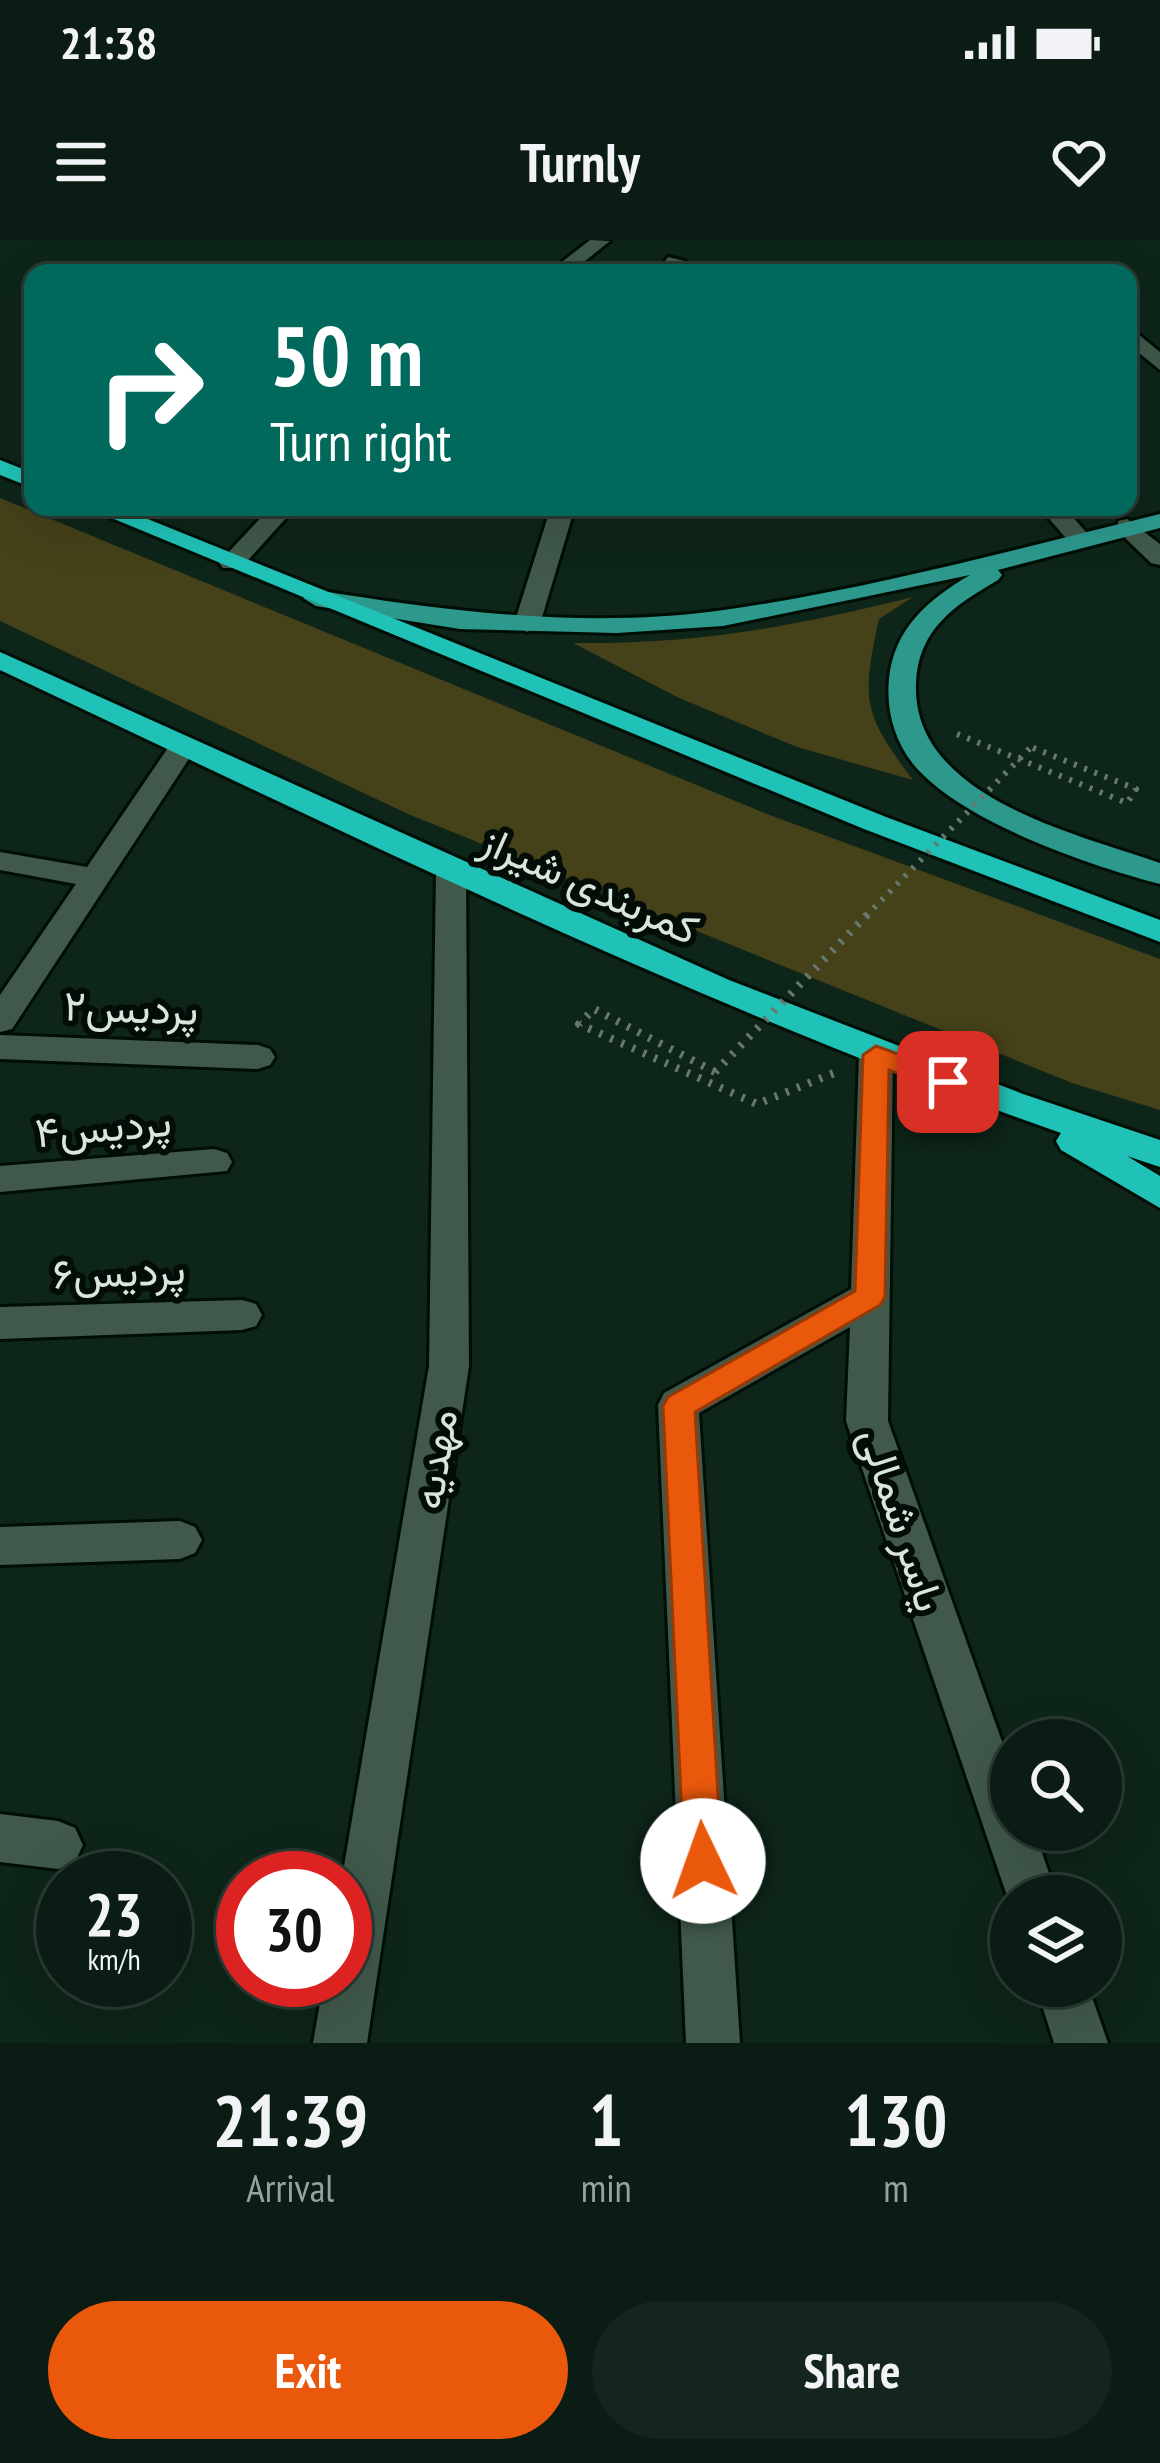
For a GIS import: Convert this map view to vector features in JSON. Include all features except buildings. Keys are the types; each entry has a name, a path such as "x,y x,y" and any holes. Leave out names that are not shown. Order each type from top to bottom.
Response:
{"highway":[{"path":"119,516 875,824 1160,932"},
{"name":"کمربندی شیراز","path":"0,660 451,870 876,1055 1160,1154"},
{"path":"1020,1108 1160,1194"}],"main road":[{"path":"316,598 460,621 617,625 723,618 1018,558 1160,520"},
{"path":"1018,558 936,606 903,651 901,710 924,759 968,794 1020,820 1160,874"}],"street":[{"path":"571,264 601,241"},
{"path":"1137,341 1160,364"},
{"path":"232,563 276,516"},
{"path":"526,624 560,516"},
{"path":"1059,516 1081,540"},
{"path":"1127,526 1160,558"},
{"path":"0,1022 184,745"},
{"path":"0,861 98,878"},
{"name":"مهدیه","path":"340,2043 449,1366 451,870"},
{"name":"پردیس۲","path":"0,1047 258,1057"},
{"name":"یاسر شمالی","path":"876,1055 867,1421 1025,1875"},
{"name":"پردیس۴","path":"0,1179 214,1162"},
{"path":"712,2043 679,1406 870,1297"},
{"name":"پردیس۶","path":"0,1323 242,1315"},
{"path":"0,1546 180,1540"},
{"path":"0,1838 58,1845"},
{"path":"1069,2007 1081,2043"}],"path":[{"path":"876,1055 757,1104 579,1024 594,1010 716,1072 1031,747 1136,790 1127,803 901,710"}],"shaded area":[{"path":"0,498 24,508 24,516 44,516 767,814 1160,959 1160,1110 1072,1083 408,814 0,621"},
{"path":"913,597 879,619 869,689 876,722 913,780 797,747 679,698 573,643 745,632"}],"route":[{"path":"703,1861 679,1406 870,1297 876,1055 948,1082"}]}
